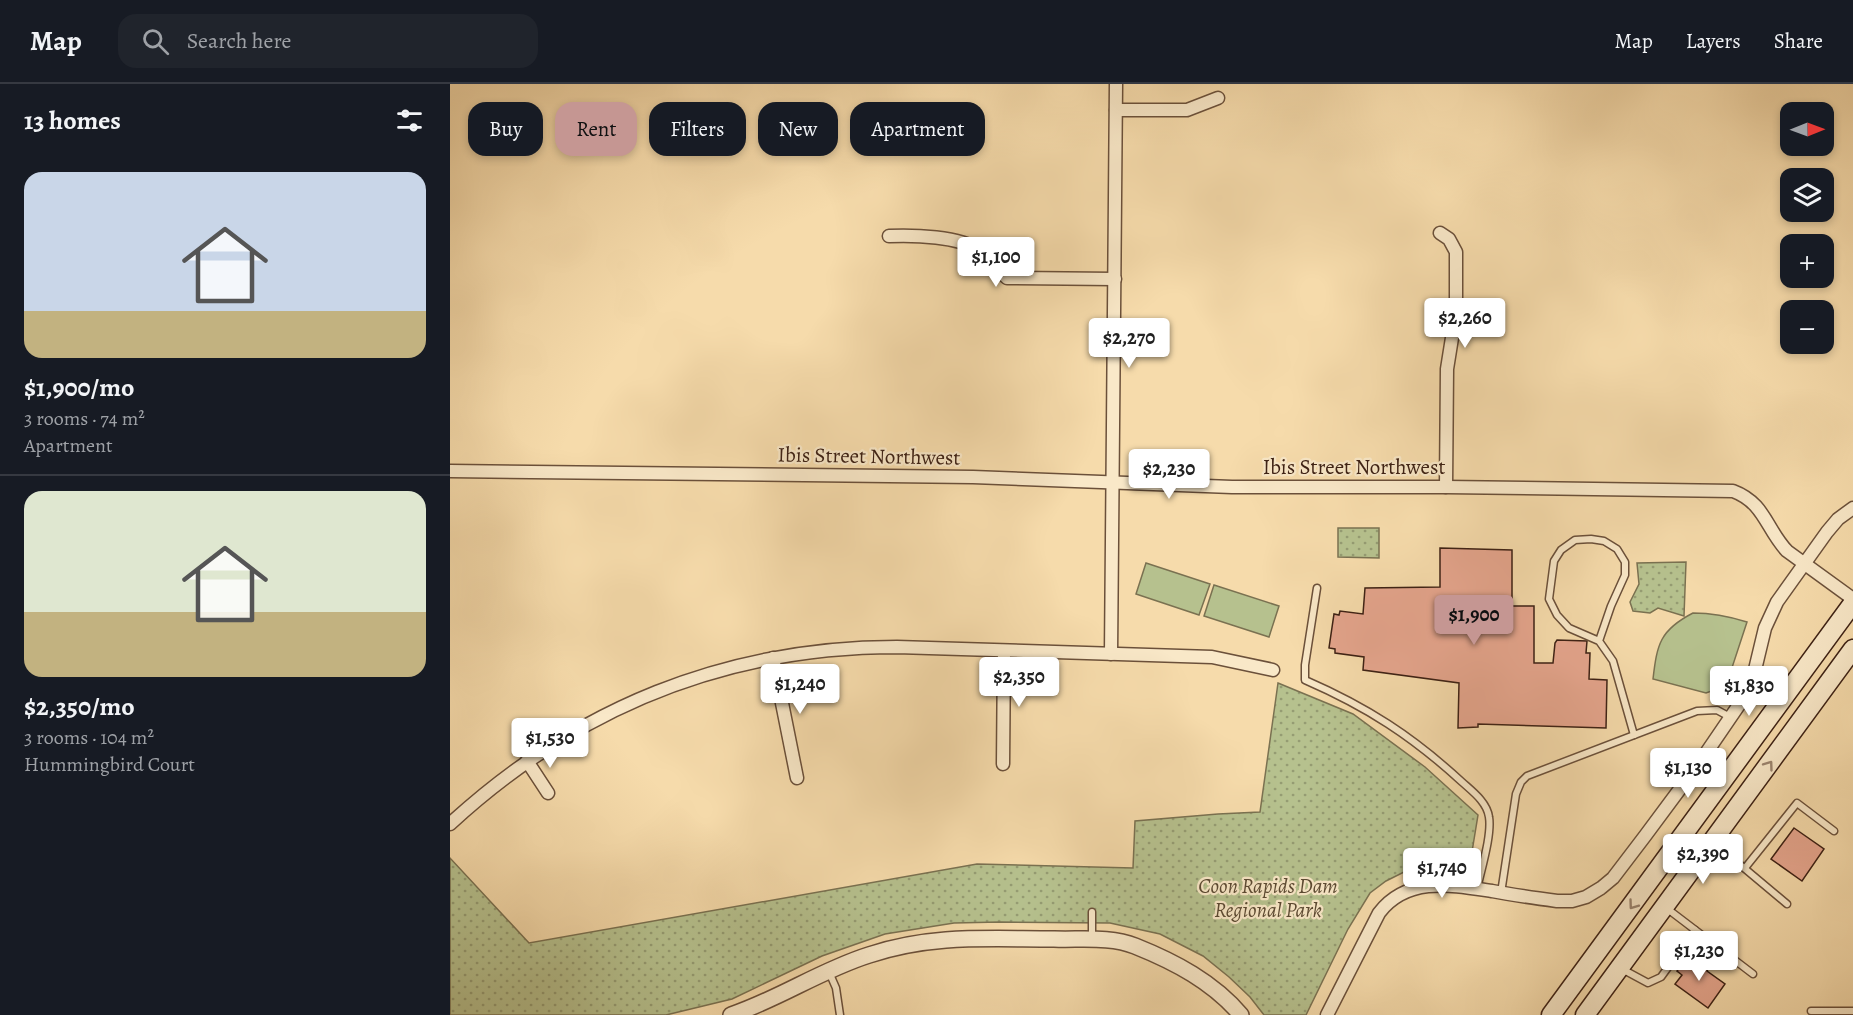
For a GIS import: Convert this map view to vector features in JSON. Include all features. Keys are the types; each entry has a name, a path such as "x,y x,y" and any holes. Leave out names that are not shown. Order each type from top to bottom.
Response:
{"main road":[{"path":"1551,1015 1853,601"},
{"path":"1585,1015 1853,649"}],"street":[{"path":"1111,654 1116,84"},
{"path":"1116,110 1187,110 1218,98"},
{"path":"1440,233 1449,239 1456,252 1456,314 1447,369 1446,487"},
{"path":"889,236 931,236 973,246 989,258 1007,278 1114,279"},
{"name":"Ibis Street Northwest","path":"450,471 973,477 1113,484 1244,487 1733,491 1742,494 1755,504 1780,544 1853,601"},
{"path":"1327,1015 1380,913 1390,902 1413,889 1438,884 1557,901 1572,901 1587,897 1613,878 1731,718 1753,678 1764,628 1786,588 1827,532 1838,519 1853,508"},
{"path":"450,824 492,786 588,723 644,696 698,677 773,658 825,650 866,647 1212,657 1273,670"},
{"path":"1003,764 1004,651"},
{"path":"773,658 797,778"},
{"path":"527,761 548,793"},
{"path":"731,1015 765,1002 854,959 891,948 935,940 971,937 1111,941 1135,946 1185,969 1217,990 1241,1015"}],"lane":[{"path":"1599,641 1625,575 1625,562 1617,549 1604,541 1575,540 1561,550 1554,561 1549,599 1557,615 1569,628 1599,641 1613,661 1634,735"},
{"path":"1317,588 1305,665 1305,680 1342,697 1409,736 1447,768 1486,806 1489,831 1477,889"},
{"path":"1501,893 1516,794 1521,782 1527,776 1697,711 1717,710 1731,718"},
{"path":"1744,868 1797,803 1834,831"},
{"path":"1712,841 1787,904"},
{"path":"1665,907 1753,974"},
{"path":"1092,912 1092,940"},
{"path":"1620,967 1648,983 1661,977 1695,930"},
{"path":"829,970 836,988 840,1015"},
{"path":"1811,1011 1853,1011"}],"green space":[{"path":"1338,528 1379,528 1379,558 1338,557"},
{"path":"1686,562 1684,616 1658,608 1650,613 1633,611 1630,602 1639,584 1637,563"},
{"path":"1146,563 1210,584 1199,615 1136,594"},
{"path":"1214,585 1279,606 1269,637 1204,616"},
{"path":"1693,613 1720,615 1747,622 1726,686 1706,693 1653,679 1656,656 1662,639 1673,626"},
{"name":"Coon Rapids Dam Regional Park","path":"1278,683 1353,714 1425,767 1478,815 1469,870 1425,866 1404,872 1386,881 1370,893 1348,929 1306,1015 1264,1015 1250,997 1203,956 1160,934 1110,923 1000,922 954,923 885,934 822,956 732,999 666,1015 450,1015 450,858 529,943 977,864 1133,868 1135,821 1260,812"}],"building":[{"path":"1440,548 1512,550 1512,606 1534,606 1534,663 1553,663 1557,640 1587,641 1586,653 1590,653 1589,679 1607,680 1606,728 1478,724 1478,727 1458,728 1459,683 1363,670 1364,657 1335,653 1335,649 1329,648 1334,614 1339,615 1340,611 1363,614 1365,588 1440,587"},
{"path":"1794,828 1824,849 1802,881 1771,859"},
{"path":"1695,957 1709,967 1707,971 1725,984 1708,1008 1675,984 1682,975 1677,971 1685,960 1690,963"}]}
